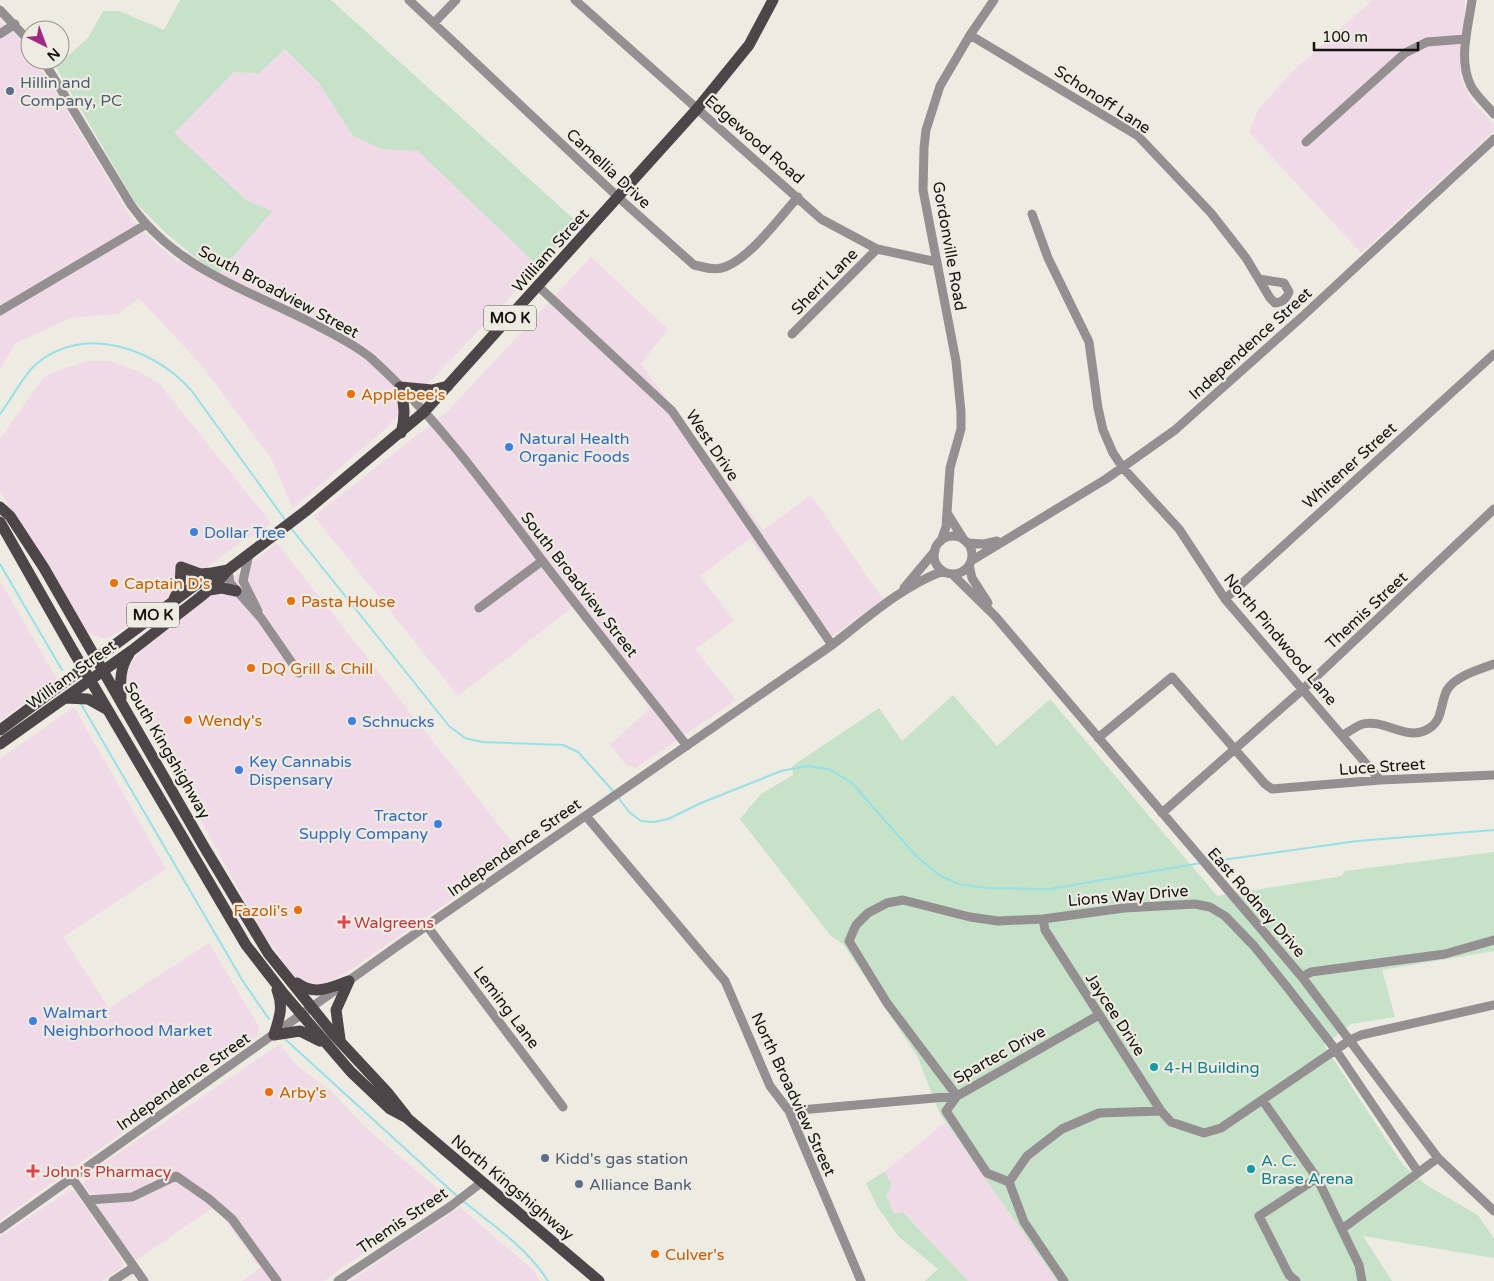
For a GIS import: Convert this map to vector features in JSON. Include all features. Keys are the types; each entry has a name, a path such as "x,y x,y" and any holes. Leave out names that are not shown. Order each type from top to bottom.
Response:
{"main road":[{"name":"William Street","path":"0,744 131,651 209,590 228,570 307,510 424,412 697,110 749,45 773,0"},
{"path":"400,433 404,420 404,403 400,387 432,390 448,386"},
{"name":"South Kingshighway","path":"0,507 10,516 27,542 84,636 248,920 285,974 312,1007"},
{"name":"South Kingshighway","path":"0,522 2,539 14,548 246,945 301,1015"},
{"path":"2,539 17,536 27,542"},
{"path":"174,600 180,587 181,567 200,574 212,573"},
{"name":"William Street","path":"0,730 212,573 228,570"},
{"path":"209,590 222,588 236,591"},
{"path":"84,636 103,644 117,642"},
{"path":"62,684 68,672 72,649"},
{"path":"122,702 121,675 123,662 131,651"},
{"path":"66,698 88,699 108,710"},
{"path":"285,974 307,990 330,987 349,981"},
{"path":"340,1041 336,1010 349,981"},
{"path":"274,982 282,1004 282,1014 274,1036"},
{"name":"North Kingshighway","path":"312,1007 387,1092 407,1118 599,1281"},
{"name":"North Kingshighway","path":"301,1015 376,1098 390,1109 407,1118"},
{"path":"274,1036 300,1031 328,1046"}],"street":[{"name":"Camellia Drive","path":"408,0 618,198 694,265 724,268 741,258 798,197"},
{"path":"434,23 456,0"},
{"name":"Edgewood Road","path":"575,0 822,219 877,250 937,262"},
{"name":"Gordonville Road","path":"941,540 946,527 950,468 961,429 961,412 956,361 923,190 926,130 940,86 970,34 994,0"},
{"path":"1472,0 1466,39 1465,69 1472,88 1494,114"},
{"path":"0,10 20,30"},
{"path":"0,34 15,24"},
{"name":"Schonoff Lane","path":"970,34 1138,136 1211,213 1246,258 1259,279"},
{"path":"1306,142 1404,53 1427,42 1466,39"},
{"name":"South Broadview Street","path":"49,70 130,205 145,225 202,270 230,286 276,304 353,346 370,358 446,435 687,746"},
{"name":"Independence Street","path":"970,563 1004,539 1123,468 1175,430 1237,376 1494,139"},
{"name":"North Pindwood Lane","path":"1032,214 1048,258 1089,342 1098,408 1103,430 1113,453 1123,468 1179,529 1225,599 1380,780"},
{"path":"0,311 145,225"},
{"name":"Sherri Lane","path":"792,334 877,250"},
{"name":"West Drive","path":"539,287 672,412 832,645"},
{"name":"Whitener Street","path":"1225,599 1494,354"},
{"name":"Themis Street","path":"1162,813 1302,690 1494,509"},
{"path":"947,512 966,542 972,554 970,563 964,571 948,572 937,564 935,551 941,540 956,536 966,542"},
{"name":"Independence Street","path":"966,542 984,544 1004,539"},
{"name":"Independence Street","path":"899,594 935,551"},
{"path":"249,554 243,581 261,618"},
{"path":"479,608 542,560"},
{"name":"East Rodney Drive","path":"970,563 972,578 994,614"},
{"path":"228,570 230,582 236,591 261,618 299,673"},
{"name":"Independence Street","path":"0,1229 427,926 832,645 899,594 923,579 948,572"},
{"name":"East Rodney Drive","path":"948,572 994,614 1221,884 1302,977 1438,1158 1494,1211"},
{"path":"1343,735 1364,724 1414,734 1425,730 1440,716 1448,689 1455,681 1494,664"},
{"path":"1098,738 1172,677 1235,750"},
{"name":"Luce Street","path":"1235,750 1265,784 1272,788 1494,774"},
{"name":"North Broadview Street","path":"586,816 725,981 770,1086 789,1111 862,1281"},
{"name":"Lions Way Drive","path":"957,1096 887,1003 849,941 856,924 868,913 887,903 903,900 970,917 998,921 1043,919 1124,908 1195,904 1210,907 1225,916 1254,946 1335,1049 1418,1172"},
{"name":"Jaycee Drive","path":"1043,919 1044,930 1161,1112 1171,1122 1204,1133 1221,1128 1335,1049 1361,1035 1494,1005"},
{"name":"Leming Lane","path":"427,926 563,1107"},
{"path":"1302,977 1311,972 1445,954 1494,940"},
{"name":"Spartec Drive","path":"789,1111 957,1096 1099,1015"},
{"path":"957,1096 946,1111 987,1173 1009,1182 1024,1222 1064,1281"},
{"path":"1262,1101 1317,1178 1359,1265 1362,1281"},
{"path":"1009,1182 1027,1156 1062,1129 1099,1113 1161,1112"},
{"path":"1342,1229 1438,1158"},
{"path":"88,1200 132,1197 176,1176 209,1199 232,1219 277,1281"},
{"path":"72,1178 144,1281"},
{"path":"1296,1281 1289,1275 1259,1216 1317,1178"},
{"name":"Themis Street","path":"338,1281 451,1206 482,1182"},
{"path":"113,1281 134,1267"}],"shaded area":[{"path":"1373,0 1465,0 1461,79 1474,104 1494,124 1494,131 1361,253 1249,132 1259,108 1294,70"},
{"path":"0,21 20,39 20,70 42,70 133,221 178,263 189,251 218,275 271,211 246,200 173,133 234,72 259,73 285,49 319,83 353,136 382,149 418,151 539,267 384,430 293,508 271,458 203,367 139,298 118,314 71,318 16,343 0,369"},
{"path":"591,257 668,329 641,364 763,530 811,495 883,599 824,642 750,538 700,576 734,621 695,649 736,700 636,768 627,766 610,745 650,708 573,607 458,696 314,516 448,411"},
{"path":"87,361 110,361 142,373 160,385 271,523 259,534 246,538 130,625 106,639 88,633 0,491 0,439 44,377"},
{"path":"277,543 520,852 344,974 320,986 303,985 290,972 259,927 135,700 126,679 130,664 142,650"},
{"path":"0,581 57,679 0,721"},
{"path":"74,707 166,869 63,937 109,1008 209,943 259,1027 257,1037 0,1220 0,759"},
{"path":"280,1044 298,1067 330,1090 368,1130 445,1195 324,1281 242,1281 260,1268 220,1213 212,1208 135,1261 83,1184 86,1175"},
{"path":"946,1122 1057,1281 968,1281 904,1212 894,1214 886,1196 892,1184 884,1172"},
{"path":"70,1190 75,1192 123,1262 123,1267 102,1281 0,1281 0,1237"},
{"path":"460,1207 534,1271 540,1281 350,1281"}],"green space":[{"path":"180,0 331,0 578,223 539,267 418,151 382,149 353,136 319,83 285,49 259,73 234,72 174,133 246,200 272,211 218,275 167,234 135,202 58,70 70,70 70,54 88,38 103,11 119,11 164,30"},
{"path":"953,695 997,746 1050,699 1217,896 1342,876 1345,871 1494,852 1494,951 1382,970 1395,1017 1351,1024 1324,1045 1403,1165 1426,1185 1478,1215 1494,1239 1494,1258 1363,1236 1392,1281 1057,1281 940,1114 917,1056 844,945 830,935 740,819 761,794 793,775 792,766 879,708 902,741"},
{"path":"884,1172 892,1184 886,1196 894,1214 903,1212 968,1281 925,1281 938,1269 899,1237 878,1208 866,1183"}],"waterway":[{"path":"0,414 35,365 54,352 74,345 95,343 117,346 138,353 157,362 191,390 286,521"},
{"path":"290,527 449,726 465,738 482,742 563,745 578,752 614,792"},
{"path":"0,564 62,670"},
{"path":"81,704 244,983 269,1019"},
{"path":"618,797 629,812 641,821 654,822 668,819 701,803 781,771 807,766 829,769 852,783 916,856 939,875 958,884 987,888 1050,889 1201,863"},
{"path":"1208,862 1357,841 1494,830"},
{"path":"286,1040 457,1196"},
{"path":"463,1201 520,1248 540,1269 548,1281"}],"place":[{"name":"Hillin and Company, PC","path":"10,91"},
{"name":"Applebee's","path":"351,394"},
{"name":"Natural Health Organic Foods","path":"509,447"},
{"name":"Dollar Tree","path":"194,532"},
{"name":"Captain D's","path":"114,583"},
{"name":"Pasta House","path":"291,601"},
{"name":"DQ Grill & Chill","path":"251,668"},
{"name":"Wendy's","path":"188,720"},
{"name":"Schnucks","path":"352,721"},
{"name":"Key Cannabis Dispensary","path":"239,770"},
{"name":"Tractor Supply Company","path":"438,824"},
{"name":"Fazoli's","path":"298,910"},
{"name":"Walgreens","path":"344,922"},
{"name":"Walmart Neighborhood Market","path":"33,1021"},
{"name":"4-H Building","path":"1154,1067"},
{"name":"Arby's","path":"269,1092"},
{"name":"Kidd's gas station","path":"545,1158"},
{"name":"A. C. Brase Arena","path":"1251,1169"},
{"name":"John's Pharmacy","path":"33,1171"},
{"name":"Alliance Bank","path":"579,1184"},
{"name":"Culver's","path":"655,1254"}]}
